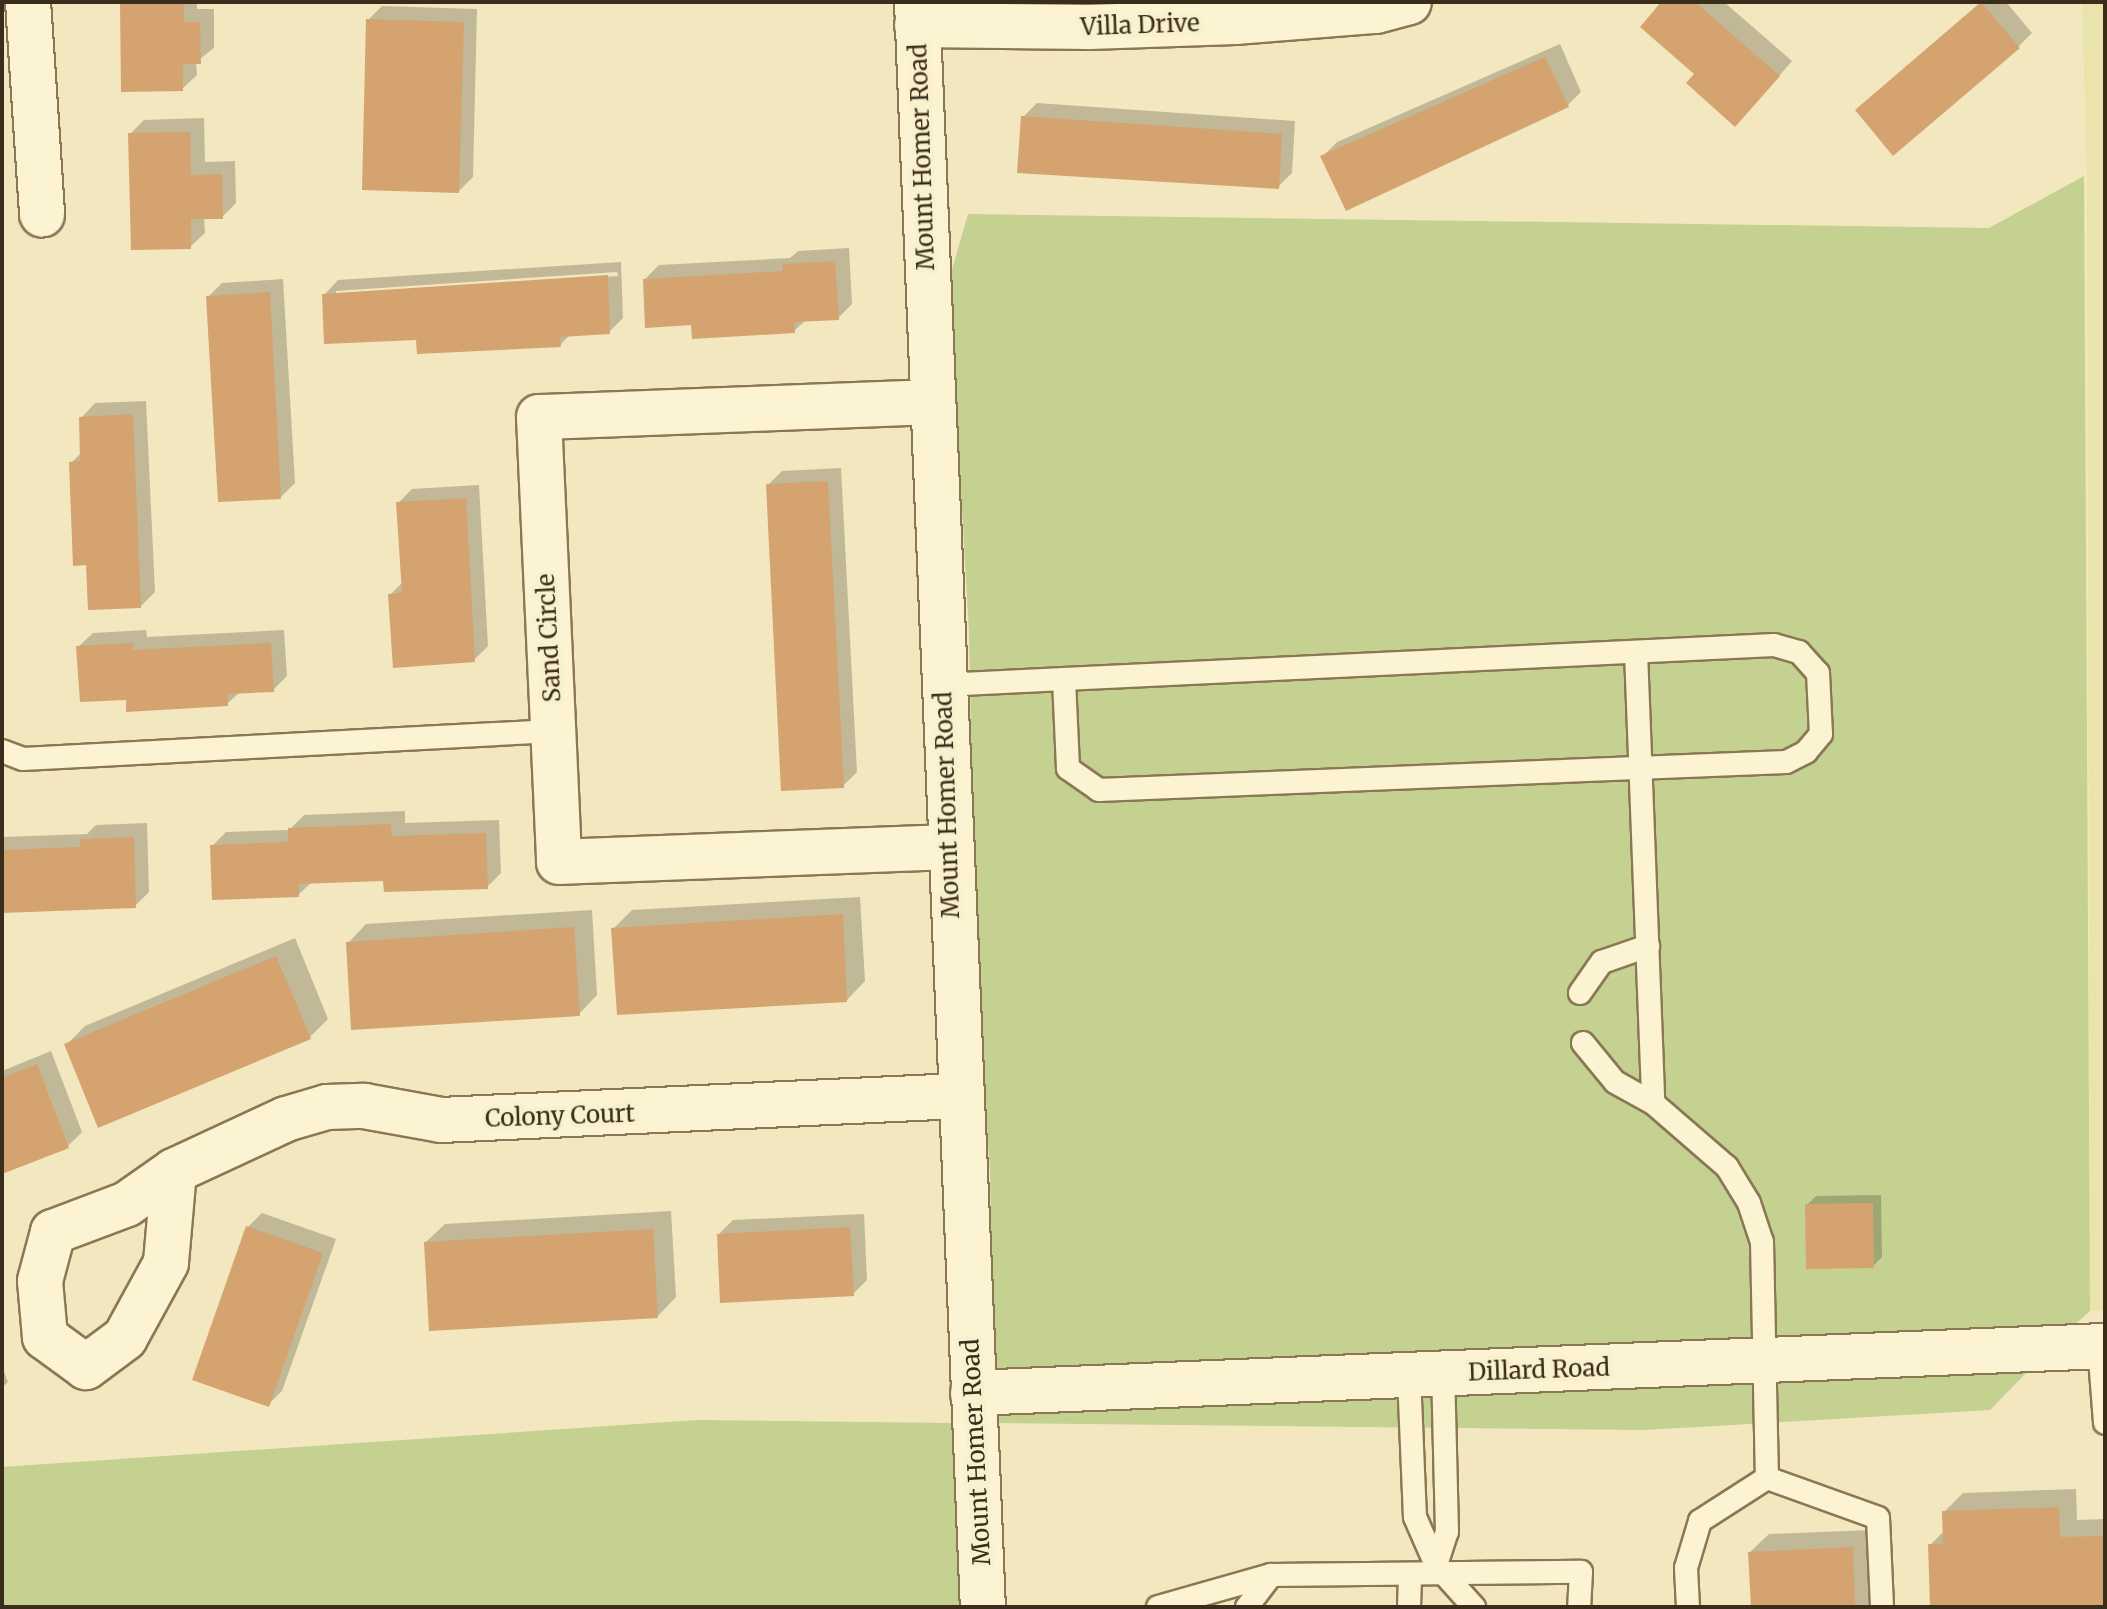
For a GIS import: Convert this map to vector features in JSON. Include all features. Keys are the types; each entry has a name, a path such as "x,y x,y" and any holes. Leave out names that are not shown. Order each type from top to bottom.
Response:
{"street":[{"path":"28,2 42,215"},
{"name":"Villa Drive","path":"917,13 1235,22 1376,11 1409,2"},
{"name":"Mount Homer Road","path":"917,13 948,847 983,1607"},
{"name":"Sand Circle","path":"931,402 539,417 559,862 948,847"},
{"name":"Colony Court","path":"174,1171 286,1119 327,1107 364,1106 441,1120 959,1096"},
{"name":"Dillard Road","path":"973,1393 2102,1346"}],"lane":[{"path":"942,685 1064,679 1636,652 1774,645 1799,652 1818,673 1821,734 1806,752 1786,762 1099,790 1068,768 1064,679"},
{"path":"1636,652 1653,1103"},
{"path":"2,751 23,759 553,731"},
{"path":"1580,993 1602,962 1648,946"},
{"path":"1583,1043 1615,1082 1653,1103 1727,1167 1749,1203 1762,1242 1767,1361 1767,1478"},
{"path":"2102,1346 2105,1423"},
{"path":"1426,1374 1447,1532 1441,1571"},
{"path":"1426,1374 1415,1517 1441,1571 1474,1607"},
{"path":"1688,1607 1686,1568 1700,1521 1767,1478"},
{"path":"1767,1478 1878,1518 1882,1607"},
{"path":"1158,1607 1271,1575 1410,1576 1441,1571 1581,1572 1579,1607"},
{"path":"1247,1607 1271,1575"},
{"path":"1409,1607 1410,1576"}],"shaded area":[{"path":"2082,2 2105,2 2105,1310 2090,1311 2087,174"}],"green space":[{"path":"2084,170 2090,1311 2072,1327 994,1373 990,1171 976,973 969,632 949,280 968,214 1989,228 2084,176"},
{"path":"2031,1368 1990,1410 1644,1430 997,1423 996,1412"},
{"path":"697,1420 952,1423 961,1607 2,1607 2,1467"}],"building":[{"path":"120,2 184,2 184,22 200,22 201,64 183,64 183,91 121,92"},
{"path":"1661,2 1695,2 1780,76 1735,127 1686,83 1694,74 1640,27"},
{"path":"1981,2 2020,48 1893,156 1855,110"},
{"path":"366,19 464,22 459,193 362,190"},
{"path":"1545,57 1569,107 1346,211 1320,156"},
{"path":"1021,116 1282,134 1279,189 1017,173"},
{"path":"190,132 191,175 222,174 223,219 191,219 191,249 131,250 128,133"},
{"path":"835,261 839,320 794,322 795,333 692,339 691,325 645,328 643,279 783,271 782,264"},
{"path":"608,275 610,334 560,337 561,347 417,354 416,340 324,344 322,294"},
{"path":"270,292 281,499 218,502 206,296"},
{"path":"133,414 141,608 88,610 86,565 73,566 69,462 80,461 79,417"},
{"path":"828,481 844,788 781,791 766,484"},
{"path":"466,498 475,662 393,668 388,594 402,593 396,502"},
{"path":"133,643 133,650 271,643 274,692 228,694 228,706 126,712 126,700 80,702 76,646"},
{"path":"391,824 392,836 486,833 488,889 384,892 383,881 299,884 299,897 212,900 210,845 288,842 288,828"},
{"path":"134,837 136,908 2,913 2,850 80,847 80,839"},
{"path":"843,914 847,1002 617,1015 611,928"},
{"path":"574,927 580,1016 351,1030 346,942"},
{"path":"276,956 311,1039 98,1128 64,1044"},
{"path":"37,1064 69,1148 2,1174 2,1078"},
{"path":"1873,1203 1874,1268 1806,1269 1805,1204"},
{"path":"246,1226 323,1253 269,1407 192,1380"},
{"path":"850,1227 854,1296 720,1303 717,1234"},
{"path":"653,1229 658,1318 429,1331 424,1242"},
{"path":"2059,1507 2060,1537 2104,1536 2105,1607 1930,1607 1928,1544 1943,1544 1942,1511"},
{"path":"1853,1547 1855,1607 1751,1607 1748,1552"}]}
